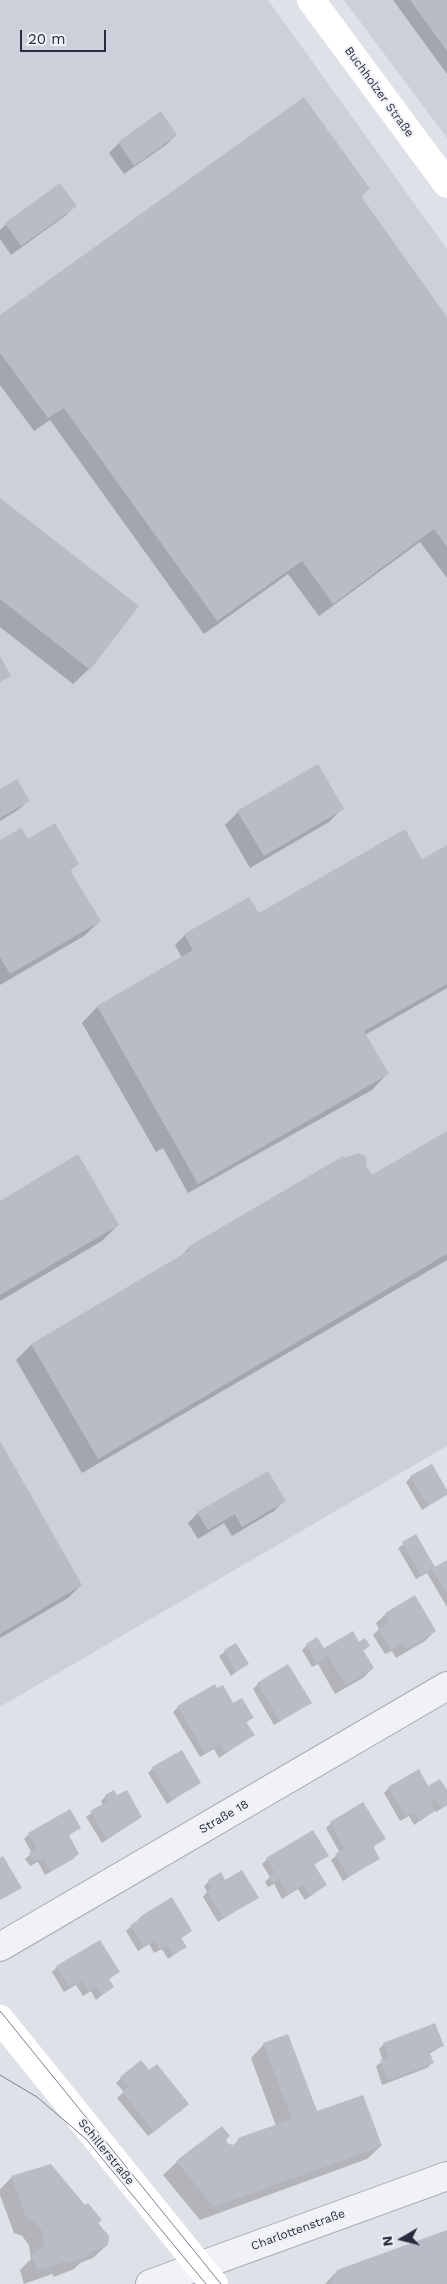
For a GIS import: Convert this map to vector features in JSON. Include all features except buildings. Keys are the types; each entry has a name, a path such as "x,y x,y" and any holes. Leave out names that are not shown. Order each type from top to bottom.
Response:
{"street":[{"name":"Buchholzer Straße","path":"312,0 447,184"},
{"name":"Straße 18","path":"0,1948 447,1686"},
{"name":"Schillerstraße","path":"0,2019 206,2275"},
{"name":"Charlottenstraße","path":"150,2284 206,2275 447,2176"}],"shaded area":[{"path":"0,0 268,0 447,249 447,1446 0,1707"},
{"path":"344,0 447,0 447,138"}],"tram line":[{"path":"0,2011 221,2284"},
{"path":"0,2075 37,2097 86,2139 206,2284"}]}
